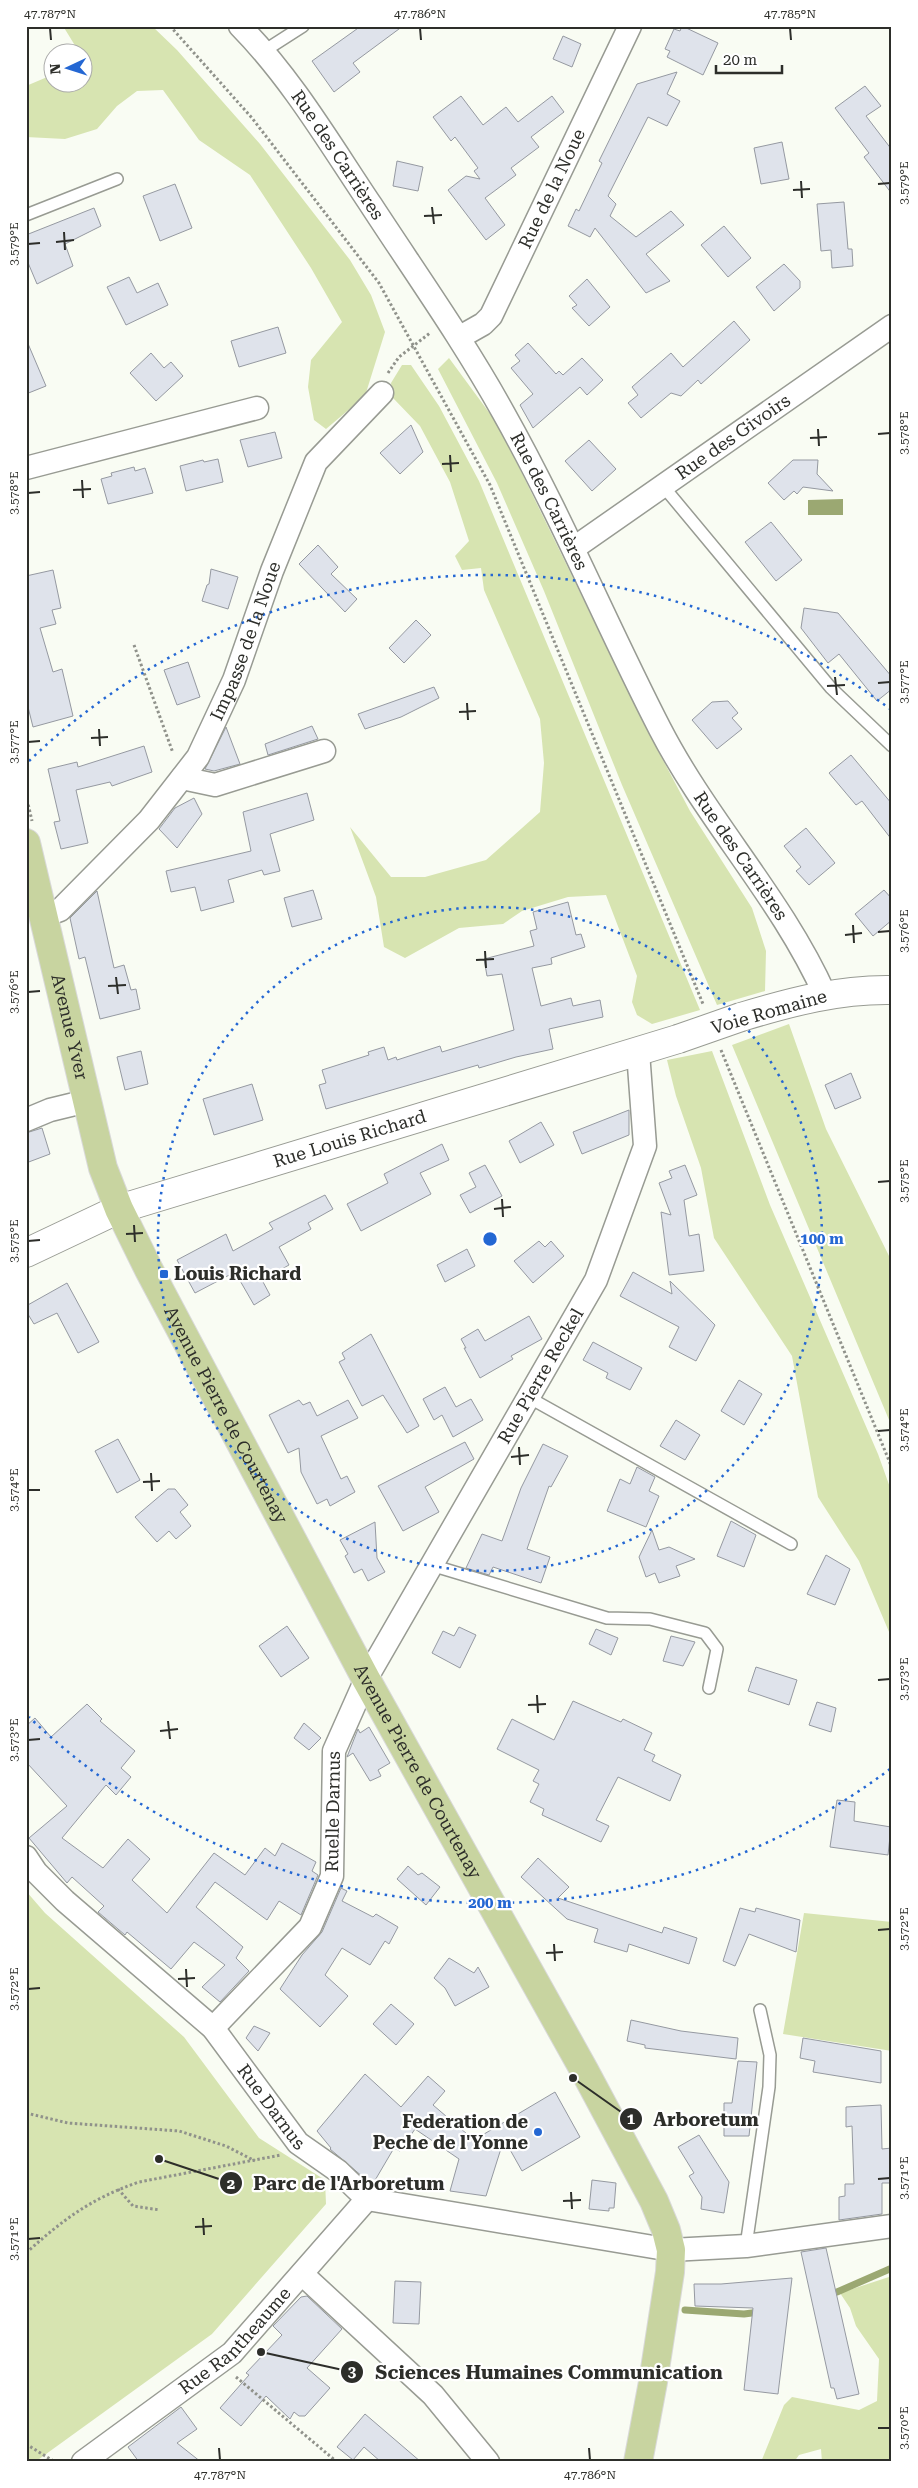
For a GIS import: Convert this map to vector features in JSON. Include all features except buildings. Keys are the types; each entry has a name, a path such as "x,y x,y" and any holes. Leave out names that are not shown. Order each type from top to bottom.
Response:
{"main road":[{"name":"Avenue Yver","path":"26,843 103,1168 119,1209"},
{"name":"Voie Romaine","path":"678,1039 742,1017 825,995 863,990 892,990"},
{"name":"Rue Louis Richard","path":"26,1252 119,1209 678,1039"},
{"name":"Avenue Pierre de Courtenay","path":"119,1209 149,1270 366,1678 584,2070 654,2201 666,2230 671,2250 665,2308 638,2462"}],"street":[{"name":"Rue des Carrières","path":"240,26 264,51 296,93 460,337 504,414 574,548 660,730 713,817 797,939 825,995"},
{"name":"Rue de la Noue","path":"460,337 483,324 491,316 630,26"},
{"name":"Rue des Givoirs","path":"574,548 892,326"},
{"name":"Impasse de la Noue","path":"44,916 60,910 149,820 198,757 234,680 272,571 316,462 382,393"},
{"path":"26,468 257,408"},
{"path":"182,778 215,785 324,751"},
{"name":"Rue Pierre Reckel","path":"366,1678 596,1280 645,1146 638,1052"},
{"path":"26,1120 50,1110 87,1100"},
{"name":"Ruelle Darnus","path":"214,2028 310,1927 332,1876 334,1751 366,1678"},
{"name":"Rue Darnus","path":"26,1856 36,1872 65,1901 214,2028 298,2143 338,2171 367,2199"},
{"path":"367,2199 671,2250 746,2246 892,2226"},
{"name":"Rue Rantheaume","path":"96,2458 232,2353 367,2199"},
{"path":"302,2274 433,2395 488,2462"}],"lane":[{"path":"264,51 302,26"},
{"path":"26,215 117,178"},
{"path":"663,486 831,688 892,746"},
{"path":"528,1397 791,1544"},
{"path":"431,1565 607,1618 650,1619 705,1633 717,1649 709,1688"},
{"path":"746,2246 769,2087 770,2054 760,2010"}],"path":[{"path":"170,26 252,118 379,283 490,485 705,1009"},
{"path":"382,393 388,370 413,345"},
{"path":"134,645 182,778"},
{"path":"720,1046 892,1468"},
{"path":"26,2113 68,2123 178,2131 226,2146 256,2161"},
{"path":"26,2253 64,2219 118,2189 139,2182 281,2155 298,2143"},
{"path":"118,2189 134,2206 160,2210"},
{"path":"219,2362 336,2462"},
{"path":"26,2444 55,2462"}],"shaded area":[{"path":"63,26 152,26 177,50 260,144 350,260 371,295 385,332 365,396 326,429 314,420 308,387 311,360 342,322 311,268 250,175 199,140 163,90 137,91 117,106 97,129 65,139 26,137 26,86 42,79 42,92 92,92 92,42 73,42"},
{"path":"449,358 499,426 646,728 690,811 752,908 766,951 765,991 717,1005 622,785 544,591 497,483 438,369"},
{"path":"402,365 411,365 439,406 479,481 700,1010 652,1024 637,1015 632,1002 637,976 606,895 568,897 522,911 503,924 459,928 405,958 384,947 376,897 350,827 391,877 425,877 486,860 540,812 544,763 540,719 484,590 481,568 462,570 455,556 469,541 450,482 420,426 393,398 391,383"},
{"path":"843,499 843,515 808,515 808,500"},
{"path":"789,1024 826,1129 892,1262 892,1427 732,1045"},
{"path":"712,1051 770,1205 878,1454 892,1493 892,1639 859,1561 818,1497 792,1356 714,1238 701,1168 676,1096 667,1060"},
{"path":"26,1891 45,1913 184,2037 259,2138 325,2180 326,2204 212,2334 35,2462 26,2457"},
{"path":"804,1913 892,1922 892,2051 783,2034"},
{"path":"892,2276 892,2462 822,2462 821,2449 799,2455 794,2462 761,2462 784,2405 792,2397 859,2410 877,2401 879,2359 856,2326 850,2308 840,2293"}],"waterway":[{"path":"837,2292 892,2268"},
{"path":"685,2310 744,2314 760,2312"}],"place":[{"name":"Louis Richard","path":"164,1274"},
{"name":"Arboretum","path":"573,2078"},
{"name":"Federation de Peche de l'Yonne","path":"538,2132"},
{"name":"Parc de l'Arboretum","path":"159,2159"},
{"name":"Sciences Humaines Communication","path":"261,2352"}]}
